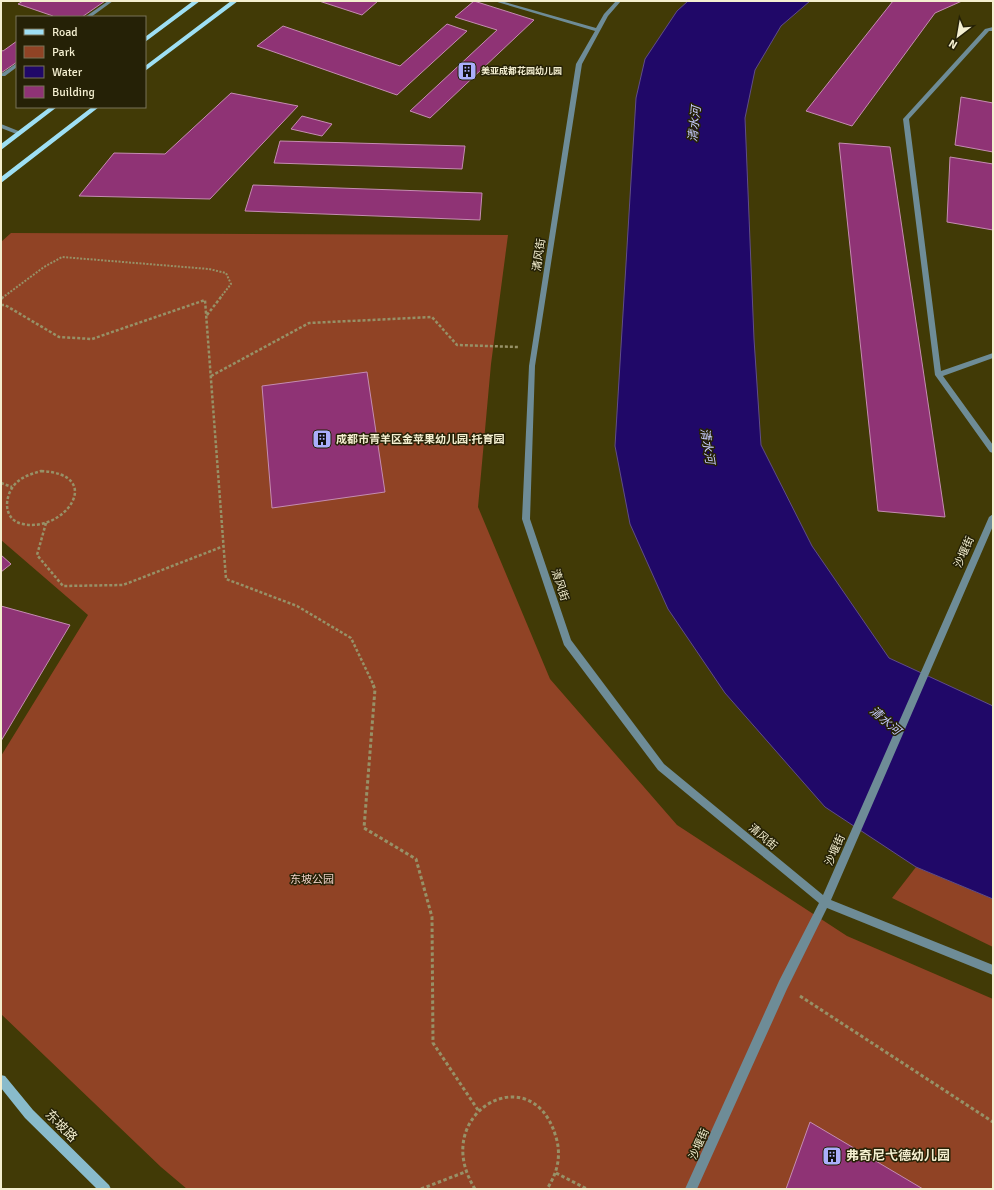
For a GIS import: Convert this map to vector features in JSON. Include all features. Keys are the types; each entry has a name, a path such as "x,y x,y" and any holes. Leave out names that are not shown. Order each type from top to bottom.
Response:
{"main road":[{"path":"146,39 197,1"},
{"path":"146,69 235,1"},
{"path":"1,148 53,108"},
{"path":"1,181 95,108"},
{"name":"东坡路","path":"1,1080 28,1114 105,1189"}],"street":[{"path":"89,16 111,1"},
{"path":"496,1 596,30"},
{"name":"清风街","path":"619,1 606,15 596,30 579,64 532,366 526,519 567,642 661,766 825,902 993,970"},
{"path":"993,29 987,30 906,119 938,375 993,450"},
{"path":"3,75 16,66"},
{"path":"1,126 19,133"},
{"path":"938,375 993,355"},
{"name":"沙堰街","path":"691,1189 783,985 825,902 993,517"},
{"path":"985,536 993,539"}],"path":[{"path":"1,299 44,267 62,257 209,269 226,273 231,284 206,315"},
{"path":"1,305 5,305 60,337 92,339 205,300 226,579 297,606 351,638 375,689 364,828 416,859 432,917 433,1043 478,1110"},
{"path":"211,376 309,323 432,317 457,345 536,348"},
{"path":"41,471 62,473 69,478 74,485 75,493 73,502 62,515 46,523 28,525 13,520 7,513 5,504 7,496 12,487 30,474 41,471"},
{"path":"1,483 12,487"},
{"path":"46,523 37,555 63,586 123,585 224,546"},
{"path":"783,985 993,1122"},
{"path":"475,1189 465,1172 462,1155 463,1138 469,1122 478,1110 492,1100 507,1096 523,1099 538,1106 549,1119 557,1136 559,1154 556,1173 547,1189"},
{"path":"421,1189 465,1172"},
{"path":"556,1173 587,1189"}],"green space":[{"name":"东坡公园","path":"11,233 508,235 491,364 478,507 550,679 677,825 847,936 993,999 993,1189 187,1189 161,1167 1,1014 1,756 88,615 1,540 1,242"},
{"path":"916,867 993,899 993,947 892,898"}],"water":[{"name":"清水河","path":"688,1 810,1 781,26 755,70 745,118 754,339 761,445 812,546 889,658 993,706 993,899 916,867 825,807 725,693 668,609 630,524 615,446 636,98 645,59 677,11"}],"building":[{"path":"23,1 105,1 83,16 53,16 18,4"},
{"path":"319,1 378,1 362,15"},
{"name":"美亚成都花园幼儿园","path":"474,1 534,20 430,118 410,111 497,30 455,17"},
{"path":"893,1 962,1 935,13 852,126 806,111"},
{"path":"447,24 467,31 397,95 257,46 283,26 400,66"},
{"path":"16,42 16,63 1,73 1,50 3,51"},
{"path":"231,93 298,106 210,199 79,196 114,153 165,154"},
{"path":"961,97 993,103 993,152 955,145"},
{"path":"302,116 332,124 322,136 291,129"},
{"path":"280,141 465,146 462,169 274,163"},
{"path":"839,143 890,147 945,517 878,511"},
{"path":"950,157 993,164 993,230 947,222"},
{"path":"253,185 482,193 480,220 245,211"},
{"name":"成都市青羊区金苹果幼儿园·托育园","path":"367,372 385,492 272,508 262,386"},
{"path":"1,555 11,564 1,572"},
{"path":"1,606 70,625 1,741"},
{"name":"弗奇尼弋德幼儿园","path":"810,1122 923,1189 786,1189"}],"place":[{"name":"美亚成都花园幼儿园","path":"467,71"},
{"name":"成都市青羊区金苹果幼儿园·托育园","path":"322,439"},
{"name":"弗奇尼弋德幼儿园","path":"832,1156"}]}
